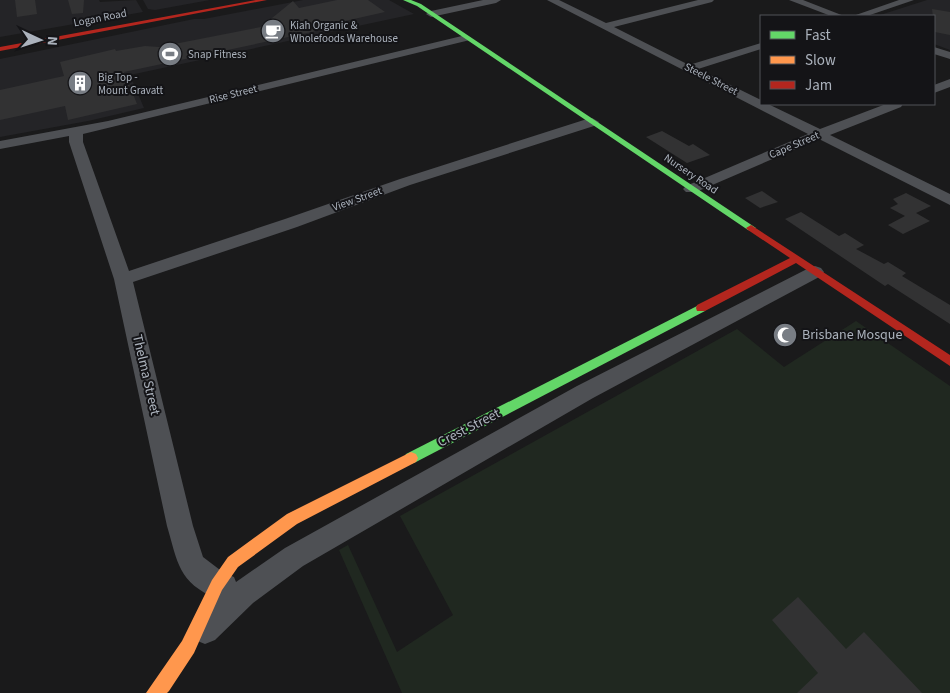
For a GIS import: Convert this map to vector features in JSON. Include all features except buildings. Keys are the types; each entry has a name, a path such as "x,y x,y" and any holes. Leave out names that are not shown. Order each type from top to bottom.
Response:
{"main road":[{"name":"Logan Road","path":"0,44 238,0"},
{"name":"Logan Road","path":"0,49 264,0"},
{"name":"Nursery Road","path":"406,0 416,3 950,361"},
{"name":"Crest Street","path":"155,693 163,685 188,647 217,585 233,562 292,519 796,258"}],"street":[{"path":"431,14 496,0"},
{"name":"Steele Street","path":"552,0 760,104"},
{"path":"607,26 709,0"},
{"path":"794,0 836,15"},
{"path":"861,15 910,0"},
{"name":"Rise Street","path":"0,145 117,122 466,38"},
{"path":"690,68 760,46"},
{"path":"935,50 950,56"},
{"path":"935,90 950,83"},
{"name":"Steele Street","path":"763,105 950,200"},
{"name":"Cape Street","path":"691,189 820,134 894,105"},
{"name":"View Street","path":"123,279 291,223 405,182 592,122"},
{"name":"Thelma Street","path":"76,130 76,142 123,279 180,526 192,566 217,585 243,593"},
{"name":"Crest Street","path":"188,647 243,593 294,557 586,392 815,272"}],"shaded area":[{"path":"0,0 99,0 100,2 136,0 143,12 0,37"},
{"path":"143,0 210,0 155,10 148,9"},
{"path":"303,0 389,0 414,14 130,75 144,108 88,121 0,137 0,59 194,19 204,19"},
{"path":"927,0 950,0 950,50 935,44 935,15 880,15"},
{"path":"856,321 950,386 950,693 402,693 339,550 348,545 397,652 453,615 400,516 737,329 784,367"}],"traffic: fast":[{"path":"406,0 419,5 751,228"},
{"path":"411,458 701,308"}],"traffic: slow":[{"path":"155,693 163,685 188,647 217,585 233,562 292,519 411,458"}],"traffic: jam":[{"path":"0,49 264,0"},
{"path":"751,228 950,361"},
{"path":"701,308 796,259"}],"place":[{"name":"Kiah Organic & Wholefoods Warehouse","path":"273,31"},
{"name":"Snap Fitness","path":"170,54"},
{"name":"Big Top - Mount Gravatt","path":"80,83"},
{"name":"Brisbane Mosque","path":"785,335"}]}
